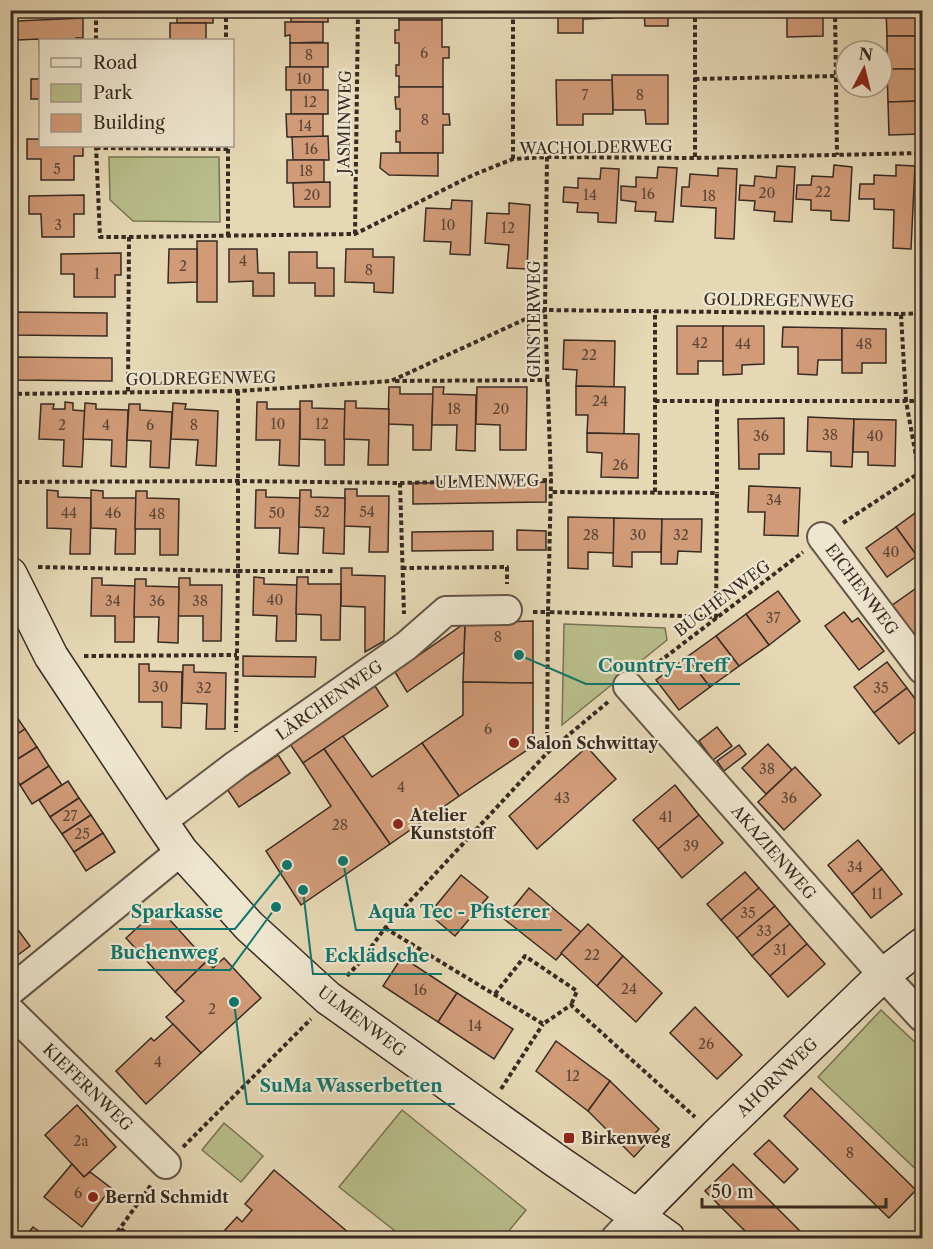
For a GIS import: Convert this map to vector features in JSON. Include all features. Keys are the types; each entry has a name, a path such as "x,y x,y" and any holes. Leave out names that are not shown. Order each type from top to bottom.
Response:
{"street":[{"name":"EICHENWEG","path":"822,537 922,669"},
{"name":"ULMENWEG","path":"22,571 51,657 181,851 249,926 328,998 487,1112 626,1227 668,1239"},
{"name":"LÄRCHENWEG","path":"161,822 236,765 406,646 446,611 507,610"},
{"name":"AKAZIENWEG","path":"628,686 922,1017"},
{"path":"10,992 181,851"},
{"name":"AHORNWEG","path":"626,1227 716,1136 883,975 922,945"},
{"name":"KIEFERNWEG","path":"10,1011 166,1164"}],"path":[{"path":"96,10 96,39"},
{"path":"226,10 226,39"},
{"name":"JASMINWEG","path":"355,234 358,10"},
{"path":"513,10 513,159"},
{"path":"695,10 695,158"},
{"path":"835,10 835,39"},
{"path":"695,80 834,76"},
{"path":"836,99 837,155"},
{"path":"96,147 228,147 228,236"},
{"name":"WACHOLDERWEG","path":"96,147 100,237 355,234 473,175 513,159 922,153"},
{"name":"GINSTERWEG","path":"548,157 545,310 551,480"},
{"path":"128,392 129,237"},
{"name":"GOLDREGENWEG","path":"392,381 545,310 922,313"},
{"path":"655,492 656,311"},
{"path":"901,314 906,401 921,472"},
{"name":"GOLDREGENWEG","path":"10,394 238,391 392,381 546,380"},
{"path":"236,765 238,391"},
{"path":"655,401 922,401"},
{"path":"402,568 507,567 507,610 716,617 717,402"},
{"name":"BUCHENWEG","path":"113,1239 166,1164 309,1020 385,928 547,753 628,686 822,537 921,472"},
{"name":"ULMENWEG","path":"10,482 400,483 551,480 547,753"},
{"path":"400,483 406,646"},
{"path":"550,492 717,493"},
{"path":"22,571 335,571"},
{"path":"51,657 237,655"},
{"path":"385,928 543,1024"},
{"path":"487,1112 543,1024 571,1005 577,991 525,956 495,994"},
{"path":"571,1005 716,1136"},
{"path":"121,1229 132,1239"}],"green space":[{"path":"109,157 219,157 220,222 133,221 110,200"},
{"path":"564,624 665,628 667,640 562,725"},
{"path":"881,1010 922,1049 922,1175 818,1077"},
{"path":"402,1110 526,1210 503,1238 404,1238 339,1187"},
{"path":"224,1123 263,1156 241,1182 202,1150"}],"building":[{"path":"177,10 213,10 213,23 177,23"},
{"path":"291,10 328,10 328,22 291,22"},
{"path":"399,10 442,10 442,20 399,20"},
{"path":"558,10 612,10 612,18 583,19 583,33 558,33"},
{"path":"612,10 668,10 668,26 645,26 644,12 612,12"},
{"path":"787,10 823,10 823,36 787,37"},
{"path":"886,10 922,10 922,36 887,36"},
{"path":"83,18 83,38 17,40 17,21"},
{"path":"399,20 442,20 442,47 449,47 449,58 443,58 443,87 399,87 396,65 399,65 399,43 395,43 395,30 399,30"},
{"path":"285,22 323,22 323,42 290,43 290,35 285,36"},
{"path":"170,23 206,23 206,39 170,39"},
{"path":"887,36 922,36 922,69 894,69 894,39 887,39"},
{"path":"290,43 328,43 328,67 290,67"},
{"path":"286,67 323,67 323,90 286,90"},
{"path":"894,69 922,69 922,101 888,102 888,99 894,99"},
{"path":"612,75 668,75 668,124 646,124 645,110 613,110"},
{"path":"31,79 39,79 39,99 31,99"},
{"path":"556,80 612,80 613,114 583,114 583,125 557,125"},
{"path":"399,87 443,87 443,114 449,114 450,125 443,125 443,153 400,153 400,142 396,142 396,131 400,131 400,109 396,109 395,97 399,97"},
{"path":"291,90 328,90 328,114 291,114"},
{"path":"922,101 922,134 889,135 888,102"},
{"path":"286,114 323,114 323,137 287,137"},
{"path":"328,136 329,160 293,160 292,137"},
{"path":"27,139 39,139 39,147 83,147 83,156 74,156 74,180 41,180 41,159 27,159"},
{"path":"381,153 438,153 438,176 389,175 380,168"},
{"path":"287,160 324,160 324,182 287,183"},
{"path":"834,165 852,167 849,221 831,220 831,211 811,210 811,200 796,199 797,185 811,185 812,176 833,177"},
{"path":"896,165 915,166 911,249 893,248 894,210 874,209 874,199 859,199 860,184 874,184 874,175 896,176"},
{"path":"777,166 795,167 792,222 774,221 775,212 754,210 755,201 739,200 740,185 754,186 755,176 776,178"},
{"path":"658,167 677,168 673,222 655,221 656,212 635,211 636,202 621,200 621,186 636,187 636,177 657,178"},
{"path":"601,168 619,169 616,223 598,222 598,213 577,212 578,203 563,202 564,187 578,188 578,178 600,179"},
{"path":"718,168 737,169 734,239 715,238 716,208 681,206 682,187 689,187 690,174 718,176"},
{"path":"330,182 330,207 294,207 293,183"},
{"path":"84,195 84,214 74,214 74,237 42,237 41,214 29,214 29,196"},
{"path":"452,200 472,201 470,255 450,254 451,242 424,241 426,208 451,209"},
{"path":"509,203 530,205 527,269 507,268 509,245 485,243 487,213 509,214"},
{"path":"197,241 217,241 217,302 197,302"},
{"path":"169,249 197,249 197,282 168,283"},
{"path":"229,249 257,249 258,273 274,273 274,296 253,296 253,281 229,282"},
{"path":"346,249 373,249 373,257 394,257 393,293 374,292 374,283 345,282"},
{"path":"289,252 317,252 317,268 334,268 334,296 315,296 315,283 289,283"},
{"path":"121,253 121,275 115,275 115,297 74,297 74,274 61,274 61,254"},
{"path":"10,312 107,313 107,336 10,335"},
{"path":"677,326 723,326 723,361 698,361 698,374 677,374"},
{"path":"723,326 764,326 764,364 742,365 742,374 723,375"},
{"path":"783,327 842,328 842,360 818,360 817,375 798,374 798,347 782,347"},
{"path":"842,328 886,329 886,363 862,363 862,373 842,373"},
{"path":"564,340 615,341 614,387 576,386 577,370 563,369"},
{"path":"16,357 112,358 112,381 16,380"},
{"path":"576,386 625,387 624,434 587,433 588,415 576,415"},
{"path":"389,387 400,387 400,394 433,394 431,450 413,450 413,425 388,424"},
{"path":"433,387 444,387 443,394 476,395 475,451 456,450 457,425 432,425"},
{"path":"477,387 527,387 526,450 500,450 500,425 476,424"},
{"path":"300,401 312,401 312,408 345,409 344,465 325,465 325,440 300,439"},
{"path":"345,401 356,401 356,408 389,409 388,465 368,465 369,440 344,439"},
{"path":"65,402 73,403 73,410 85,411 82,467 63,466 64,440 39,439 41,404 54,404 53,409 65,409"},
{"path":"257,402 267,402 267,409 300,409 299,466 279,465 280,440 256,440"},
{"path":"85,403 96,404 96,409 128,410 126,467 111,466 112,440 83,439"},
{"path":"173,403 186,404 185,409 218,411 216,466 196,465 198,440 171,439"},
{"path":"129,404 140,404 140,410 172,412 169,468 150,467 151,441 127,440"},
{"path":"808,417 854,419 852,467 831,466 831,452 807,451"},
{"path":"784,418 784,454 759,454 759,469 739,469 738,419"},
{"path":"854,419 896,420 895,466 868,465 868,452 853,452"},
{"path":"587,433 639,434 638,478 601,477 602,453 587,452"},
{"path":"546,482 546,502 413,504 413,483"},
{"path":"749,486 800,488 798,536 764,535 765,512 748,512"},
{"path":"345,489 357,489 357,496 389,496 388,552 369,552 370,527 344,526"},
{"path":"47,490 58,491 58,497 91,498 90,554 70,554 71,529 47,528"},
{"path":"91,490 103,491 103,498 136,498 135,554 115,554 116,529 91,528"},
{"path":"256,490 266,490 266,497 300,498 298,554 279,553 280,528 255,528"},
{"path":"300,490 311,490 311,497 345,498 344,554 323,553 324,528 299,527"},
{"path":"136,491 147,491 147,498 179,499 178,555 160,555 160,529 135,529"},
{"path":"922,508 922,552 917,556 896,527"},
{"path":"568,517 614,518 614,553 588,552 588,569 568,568"},
{"path":"614,518 662,519 661,552 632,552 632,567 613,566"},
{"path":"662,519 702,519 701,552 678,551 677,564 661,564"},
{"path":"896,527 917,556 887,577 866,548"},
{"path":"517,530 546,531 546,550 517,550"},
{"path":"493,531 493,550 412,551 412,532"},
{"path":"341,568 352,568 352,575 385,576 384,641 365,652 365,607 341,606"},
{"path":"254,577 264,578 264,584 297,585 296,641 276,641 277,616 253,615"},
{"path":"297,577 308,577 308,584 341,584 340,640 321,640 321,615 296,614"},
{"path":"92,578 102,578 102,585 135,586 134,642 115,642 115,616 91,616"},
{"path":"179,578 190,578 190,585 222,585 221,641 203,641 203,616 178,616"},
{"path":"135,579 146,579 146,586 179,587 178,643 158,642 159,617 134,617"},
{"path":"915,589 922,599 922,636 916,641 891,606"},
{"path":"778,591 800,621 769,645 746,614"},
{"path":"844,612 852,622 858,618 884,651 859,670 825,626"},
{"path":"746,614 769,645 739,666 716,636"},
{"path":"533,621 533,683 463,682 465,623"},
{"path":"465,623 464,652 407,692 395,672"},
{"path":"716,636 739,666 710,687 687,657"},
{"path":"243,656 316,657 315,677 243,676"},
{"path":"687,657 710,687 679,710 656,680"},
{"path":"887,662 907,688 874,713 854,687"},
{"path":"139,664 149,664 149,671 182,672 181,728 162,727 162,702 139,702"},
{"path":"183,665 194,665 194,672 226,673 225,729 206,729 207,704 182,703"},
{"path":"463,682 533,683 533,746 459,796 422,743 463,715"},
{"path":"375,686 388,706 303,763 290,744"},
{"path":"907,688 922,708 922,726 899,744 874,713"},
{"path":"14,713 25,729 10,739 10,716"},
{"path":"717,727 732,746 713,760 699,741"},
{"path":"25,729 37,747 10,764 10,739"},
{"path":"343,736 372,777 422,743 459,796 390,844 324,749"},
{"path":"768,744 792,770 766,794 742,768"},
{"path":"739,745 746,754 724,771 717,761"},
{"path":"37,747 49,766 20,785 10,771 10,764"},
{"path":"587,747 616,779 537,849 509,816"},
{"path":"324,749 390,844 301,905 266,851 331,806 303,763"},
{"path":"278,755 290,773 239,807 227,789"},
{"path":"49,766 62,785 32,804 20,785"},
{"path":"795,767 821,795 784,830 758,802"},
{"path":"68,781 79,798 50,817 39,800"},
{"path":"675,785 699,815 658,849 633,820"},
{"path":"79,798 91,815 62,834 50,817"},
{"path":"91,815 103,833 74,852 62,834"},
{"path":"699,815 723,843 682,878 658,849"},
{"path":"103,833 115,852 86,871 74,852"},
{"path":"858,840 882,869 852,894 828,865"},
{"path":"882,869 902,894 871,918 852,894"},
{"path":"745,872 759,888 721,920 707,904"},
{"path":"461,875 488,897 455,936 429,914"},
{"path":"529,888 581,932 556,960 504,919"},
{"path":"759,888 775,906 737,938 721,920"},
{"path":"775,906 790,924 752,956 737,938"},
{"path":"159,908 207,961 175,992 126,938"},
{"path":"10,919 30,946 15,957 10,951"},
{"path":"588,924 623,956 597,986 561,953"},
{"path":"790,924 807,944 770,976 752,956"},
{"path":"807,944 825,964 788,997 770,976"},
{"path":"623,956 662,993 636,1022 597,986"},
{"path":"402,957 457,993 438,1022 383,986"},
{"path":"224,958 261,998 201,1053 166,1017 184,1001 175,992 207,961 213,968"},
{"path":"457,993 513,1029 494,1059 438,1022"},
{"path":"695,1007 742,1055 717,1079 670,1033"},
{"path":"173,1024 201,1053 146,1104 116,1071 151,1038 154,1041"},
{"path":"556,1041 610,1081 588,1111 536,1071"},
{"path":"610,1081 659,1129 634,1157 588,1111"},
{"path":"811,1088 916,1190 889,1218 784,1116"},
{"path":"77,1105 116,1147 84,1177 45,1135"},
{"path":"769,1140 798,1169 784,1183 754,1154"},
{"path":"72,1164 84,1177 90,1172 111,1188 82,1227 44,1197"},
{"path":"733,1164 807,1238 752,1238 705,1191"},
{"path":"274,1170 355,1238 228,1238 231,1235 225,1230 237,1217 242,1222 252,1210 245,1204"},
{"path":"33,1227 49,1238 24,1238"}],"place":[{"name":"Country-Treff","path":"519,655"},
{"name":"Salon Schwittay","path":"514,743"},
{"name":"Atelier Kunststoff","path":"398,824"},
{"name":"Aqua Tec - Pfisterer","path":"343,861"},
{"name":"Sparkasse","path":"287,865"},
{"name":"Ecklädsche","path":"303,890"},
{"name":"Buchenweg","path":"276,907"},
{"name":"SuMa Wasserbetten","path":"234,1002"},
{"name":"Birkenweg","path":"569,1138"},
{"name":"Bernd Schmidt","path":"93,1197"}]}
